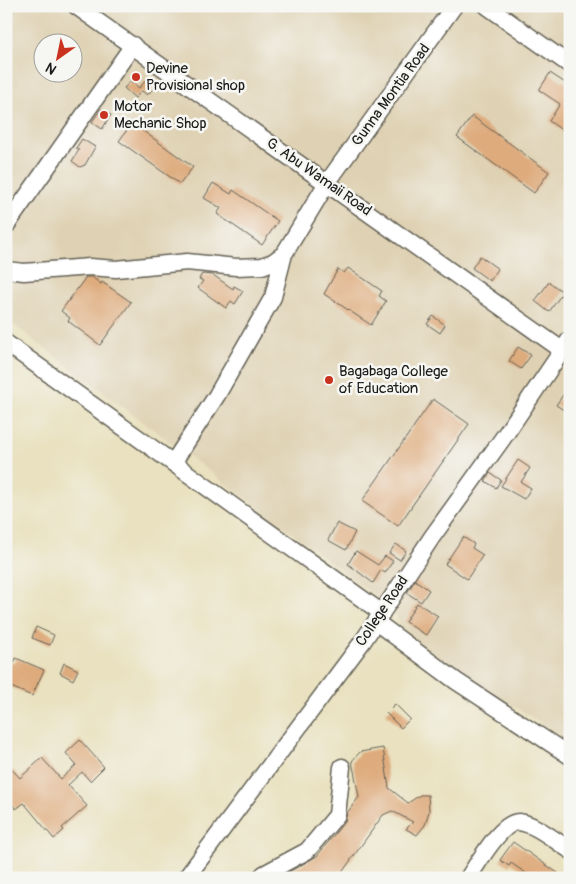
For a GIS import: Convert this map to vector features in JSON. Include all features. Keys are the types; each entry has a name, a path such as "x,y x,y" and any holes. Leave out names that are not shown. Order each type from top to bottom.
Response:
{"street":[{"name":"G. Abu Wamaii Road","path":"76,6 327,183 566,344"},
{"name":"Gunna Montia Road","path":"284,254 327,183 454,6"},
{"path":"487,6 570,65"},
{"path":"6,226 133,45"},
{"path":"6,270 24,272 90,267 116,269 187,262 236,267 262,266 273,262 284,254"},
{"path":"173,463 217,395 273,297 284,254"},
{"path":"6,344 173,463 379,618 456,681 570,756"},
{"name":"College Road","path":"186,878 379,618 432,537 503,438 566,344"},
{"path":"260,878 307,851 337,815 342,768"},
{"path":"468,878 498,834 509,825 518,822 570,850"}],"shaded area":[{"name":"Bagabaga College of Education","path":"6,6 570,6 570,742 405,636 393,609 6,319"}],"building":[{"path":"550,73 570,86 570,127 566,133 549,121 560,104 539,90"},
{"path":"149,77 157,85 147,95 142,91 135,98 124,88 131,81 139,88"},
{"path":"101,109 111,115 102,129 92,122"},
{"path":"472,116 549,172 534,193 457,137"},
{"path":"132,123 193,167 180,184 119,141"},
{"path":"82,139 95,147 85,165 80,167 72,161 79,150 76,148"},
{"path":"213,183 231,194 233,190 278,221 262,245 217,214 221,208 204,198"},
{"path":"480,256 498,269 490,281 472,268"},
{"path":"348,268 382,291 379,296 386,301 371,325 324,294 338,269 344,273"},
{"path":"202,274 213,275 233,289 234,286 243,291 235,304 231,301 226,308 198,288 203,281 199,279"},
{"path":"86,277 92,277 101,284 102,282 131,302 100,345 68,321 70,318 61,311"},
{"path":"549,282 563,292 549,312 535,301"},
{"path":"433,316 445,325 440,333 427,324"},
{"path":"518,347 531,355 521,369 509,361"},
{"path":"570,385 570,414 556,405"},
{"path":"433,399 469,424 398,526 362,501"},
{"path":"518,460 530,468 521,482 531,488 524,499 501,486"},
{"path":"490,473 501,480 496,488 485,481"},
{"path":"337,523 355,532 346,550 328,540"},
{"path":"463,537 474,544 472,548 483,555 467,579 445,564"},
{"path":"396,544 406,551 400,560 389,553"},
{"path":"356,551 378,565 385,556 393,561 385,573 381,570 373,583 348,564"},
{"path":"415,580 429,590 421,602 407,593"},
{"path":"417,603 438,616 426,635 405,622"},
{"path":"36,627 54,635 50,645 32,638"},
{"path":"16,658 44,670 32,696 6,685 6,660 14,663"},
{"path":"64,663 78,670 73,680 60,673"},
{"path":"395,704 410,719 401,728 386,713"},
{"path":"80,740 104,767 90,781 82,772 68,785 87,806 62,828 64,830 54,839 24,803 16,809 6,797 6,763 20,778 42,758 61,779 76,765 66,753"},
{"path":"383,748 389,788 408,803 420,795 428,795 429,811 425,825 417,835 406,829 413,822 392,811 383,815 338,878 278,878 317,856 345,821 347,813 359,797 352,761 360,752"},
{"path":"513,842 565,878 533,878 511,863 509,866 500,860"}],"place":[{"name":"Devine Provisional shop","path":"136,77"},
{"name":"Motor Mechanic Shop","path":"104,115"},
{"name":"Bagabaga College of Education","path":"329,380"}]}
